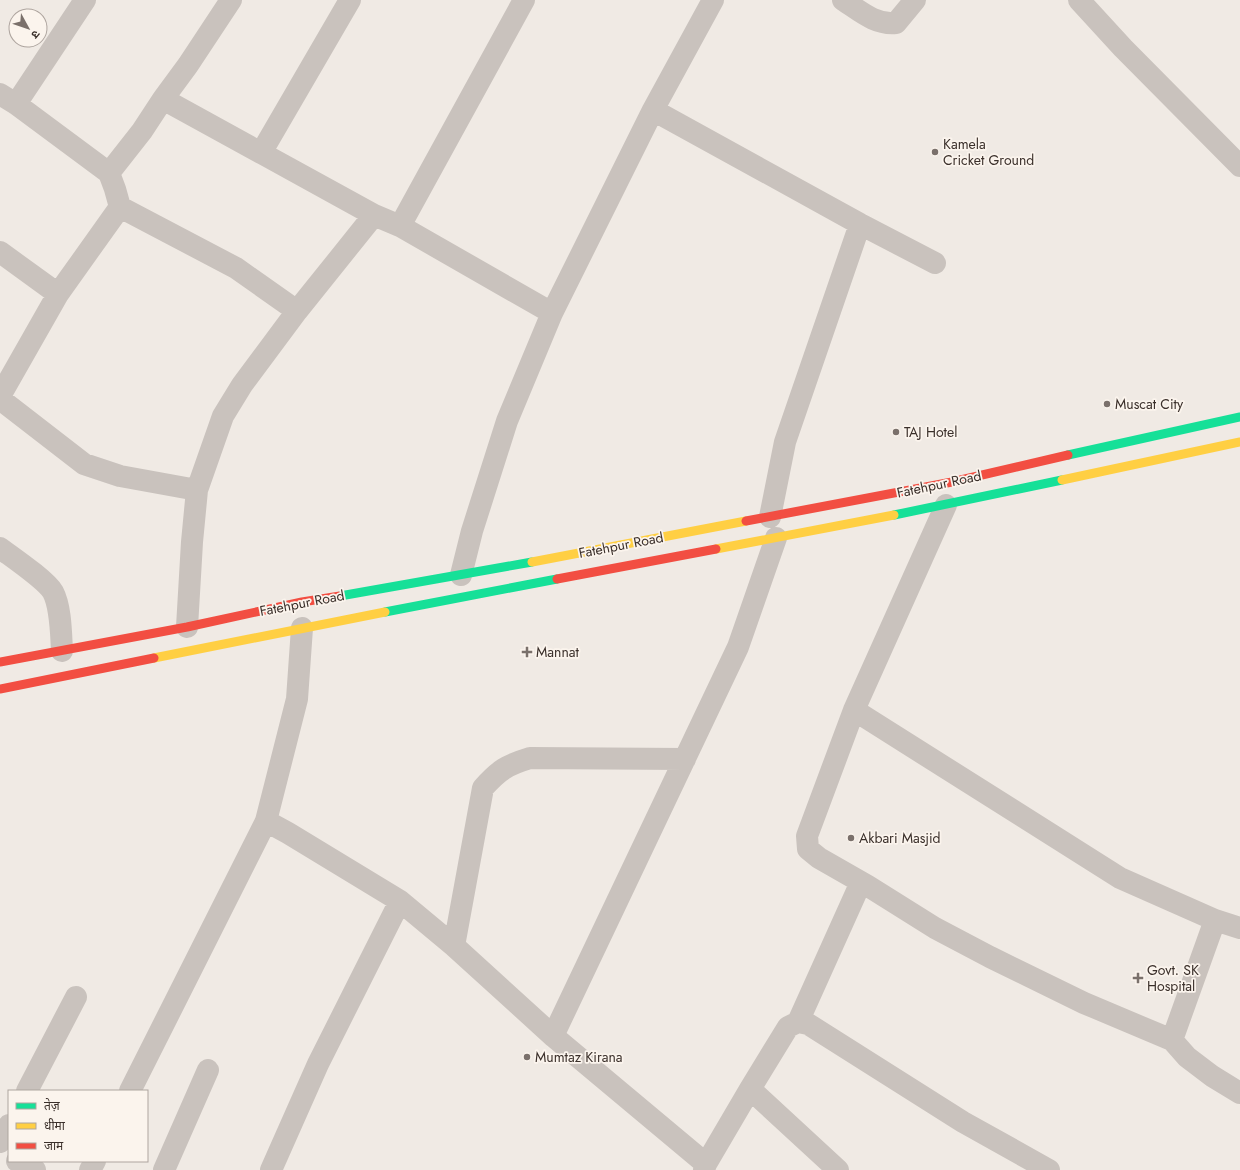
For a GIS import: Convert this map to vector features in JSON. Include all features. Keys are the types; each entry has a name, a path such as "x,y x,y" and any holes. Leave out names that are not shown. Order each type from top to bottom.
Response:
{"street":[{"path":"85,0 8,99 109,173 120,207 236,268 296,311"},
{"path":"109,173 142,131 232,0"},
{"path":"261,153 350,0"},
{"path":"400,226 524,0"},
{"path":"461,575 472,532 507,421 552,312 653,110 713,0"},
{"path":"843,0 875,21 887,24 896,23 915,0"},
{"path":"1079,0 1123,48 1240,166"},
{"path":"163,99 374,215 400,226 552,312"},
{"path":"653,110 860,224 935,263"},
{"path":"0,396 58,294 120,207"},
{"path":"187,627 192,542 197,490 224,416 242,384 296,311 374,215"},
{"path":"770,517 785,442 860,224"},
{"path":"0,252 58,294"},
{"path":"0,399 84,464 120,476 197,490"},
{"name":"Fatehpur Road","path":"0,662 187,627 302,602 461,575 952,482 1240,417"},
{"path":"0,689 302,628 946,505 1240,442"},
{"path":"946,505 854,710 807,836 808,849 820,858 935,928 990,957 1084,1003 1172,1040 1187,1056 1212,1076 1240,1093"},
{"path":"553,1036 738,647 776,538"},
{"path":"0,548 45,583 53,592 58,606 62,651"},
{"path":"370,590 375,614"},
{"path":"131,1090 266,821 297,699 302,628"},
{"path":"854,710 1120,878 1215,920 1240,928"},
{"path":"454,946 483,788 496,774 510,764 530,758 685,759"},
{"path":"266,821 400,901 454,946 553,1036 705,1167 788,1027 798,1022 808,1024 963,1122 1049,1170"},
{"path":"798,1022 861,882"},
{"path":"271,1170 318,1064 400,901"},
{"path":"1172,1040 1215,920"},
{"path":"28,1090 76,997"},
{"path":"164,1170 208,1070"},
{"path":"750,1089 838,1170"},
{"path":"0,1142 8,1127"},
{"path":"19,1162 35,1170"}],"traffic: fast":[{"path":"1068,455 1240,417"},
{"path":"894,515 1062,480"},
{"path":"340,596 532,562"},
{"path":"385,612 557,579"}],"traffic: slow":[{"path":"1062,480 1240,442"},
{"path":"716,549 894,515"},
{"path":"532,562 746,521"},
{"path":"154,658 385,612"}],"traffic: jam":[{"path":"746,521 952,482 1068,455"},
{"path":"557,579 716,549"},
{"path":"0,662 187,627 302,602 340,596"},
{"path":"0,689 154,658"}],"place":[{"name":"Kamela Cricket Ground","path":"935,152"},
{"name":"Muscat City","path":"1107,404"},
{"name":"TAJ Hotel","path":"896,432"},
{"name":"Mannat","path":"527,652"},
{"name":"Akbari Masjid","path":"851,838"},
{"name":"Govt. SK Hospital","path":"1138,978"},
{"name":"Mumtaz Kirana","path":"527,1057"}]}
